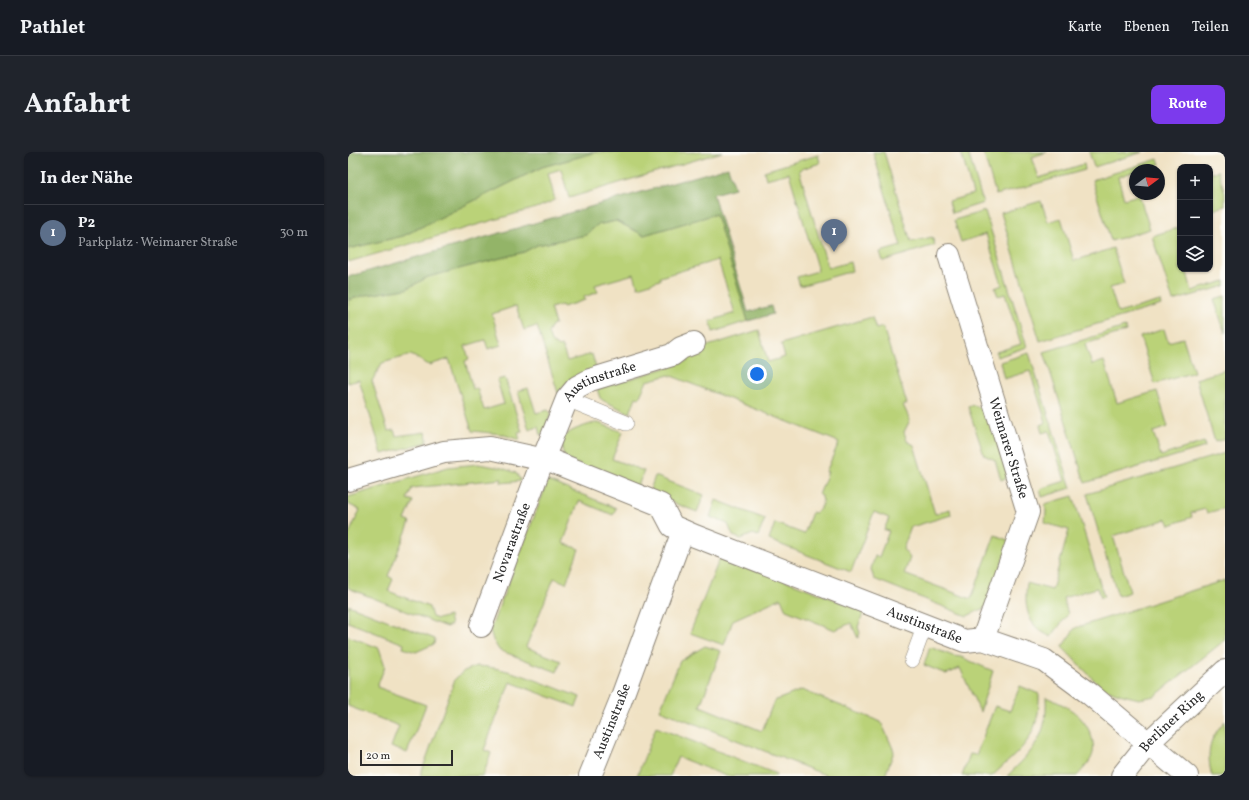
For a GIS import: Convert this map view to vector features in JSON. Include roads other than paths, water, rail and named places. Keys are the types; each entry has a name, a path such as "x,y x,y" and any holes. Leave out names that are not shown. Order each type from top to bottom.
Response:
{"street":[{"name":"Weimarer Straße","path":"949,255 1028,512 983,639"},
{"name":"Austinstraße","path":"543,459 567,399 577,387 590,380 672,355 681,348 694,343"},
{"name":"Austinstraße","path":"348,480 444,452 490,448 554,462 661,505 672,526 683,531 965,641 983,639 1044,660 1090,694 1187,776"},
{"name":"Novarastraße","path":"481,626 543,459"},
{"name":"Austinstraße","path":"590,776 620,702 683,531"},
{"name":"Berliner Ring","path":"1122,776 1148,742 1225,671"}],"lane":[{"path":"567,399 626,423"},
{"path":"912,660 925,626"}],"place":[{"name":"P2","path":"834,252"}]}
